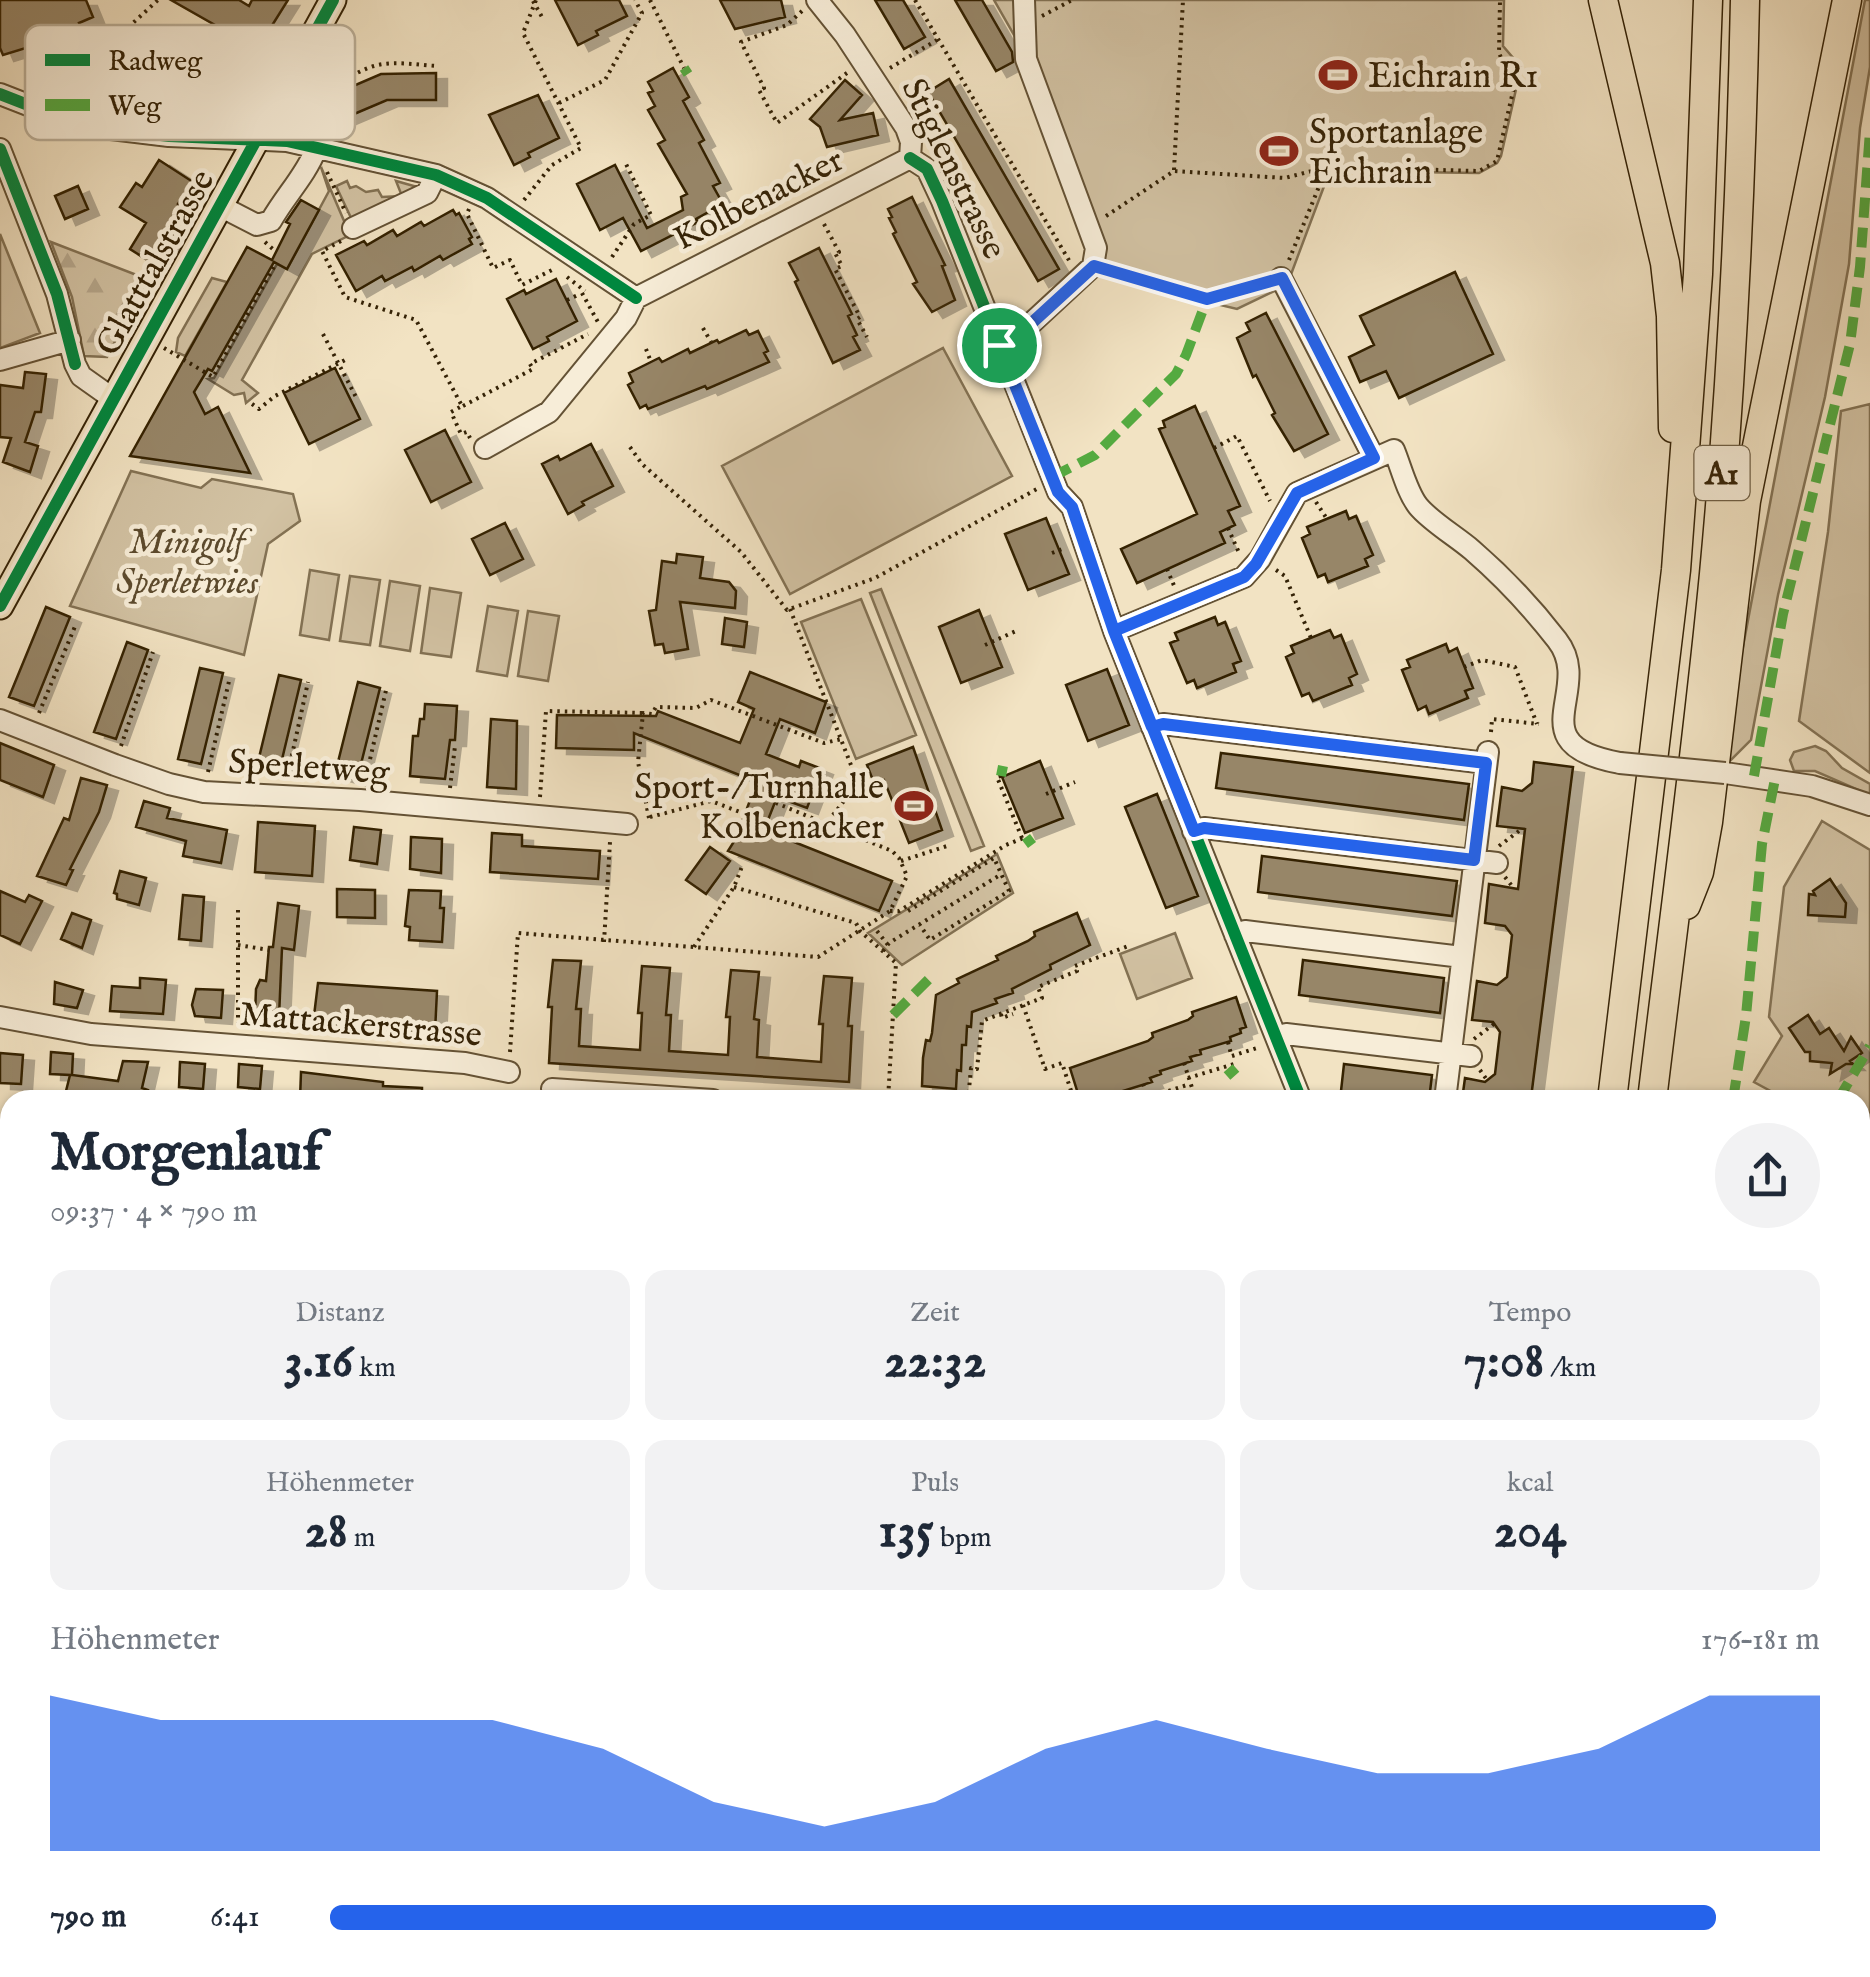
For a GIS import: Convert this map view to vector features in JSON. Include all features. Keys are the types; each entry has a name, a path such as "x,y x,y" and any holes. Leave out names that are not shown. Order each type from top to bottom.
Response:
{"highway":[{"path":"1603,0 1668,280 1679,534"},
{"name":"A1","path":"1613,1090 1659,729 1679,534 1698,274 1708,0"},
{"name":"A1","path":"1653,1090 1703,674 1722,475 1736,256 1745,0"},
{"path":"1670,944 1699,872 1743,519 1847,0"}],"main road":[{"name":"Glatttalstrasse","path":"319,25 333,0"},
{"name":"Glatttalstrasse","path":"0,606 257,140"}],"street":[{"path":"999,345 1023,331 1087,273 1096,248 1026,59 1024,0"},
{"name":"Stiglenstrasse","path":"813,3 845,35 906,128 911,142 910,158 927,169 1056,485 1072,507 1114,631 1235,935 1268,1042 1295,1090"},
{"path":"0,94 25,104"},
{"path":"265,140 321,156 436,175 487,198 636,298"},
{"path":"0,149 57,294 81,376 112,398"},
{"path":"220,206 257,226 270,221 292,185 321,156"},
{"name":"Kolbenacker","path":"483,443 549,412 626,318 636,298 910,158"},
{"path":"352,232 428,192 436,175"},
{"path":"1282,278 1418,506 1478,556 1563,648 1568,672 1564,726 1578,751 1590,758 1620,763 1812,786 1870,805"},
{"path":"0,360 70,340"},
{"path":"1114,631 1244,577 1250,557 1297,493 1384,454"},
{"name":"Sperletweg","path":"0,720 115,765 204,792 360,800 626,824"},
{"path":"1152,727 1163,724 1487,757 1462,957 1461,1055 1449,1090"},
{"path":"1194,831 1204,828 1498,863"},
{"path":"1235,935 1245,931 1462,957"},
{"name":"Mattackerstrasse","path":"0,1016 91,1034 465,1063 509,1072"},
{"path":"1268,1042 1286,1034 1461,1055"},
{"path":"552,1088 579,1090"}],"path":[{"path":"131,25 158,0"},
{"path":"559,104 605,80 642,13 635,0"},
{"path":"650,0 684,68"},
{"path":"916,0 1087,273 1207,299 1282,278 1327,167"},
{"path":"1024,25 1072,0"},
{"path":"1174,170 1183,0"},
{"path":"1090,227 1174,170 1286,178 1327,167 1479,171 1497,161 1514,87 1499,53 1500,0"},
{"path":"524,200 552,165 581,148 523,33 535,1"},
{"path":"535,1 542,16"},
{"path":"813,3 787,24 741,42 764,88 759,90 777,123 855,68"},
{"path":"890,68 938,40"},
{"path":"355,76 377,65 437,66"},
{"path":"408,65 408,74"},
{"path":"555,118 564,114"},
{"path":"321,156 352,232 322,251 345,298 416,320 462,406"},
{"path":"609,261 634,224 652,215 625,162"},
{"path":"473,201 467,214 493,268 510,260 522,285 556,268"},
{"path":"822,220 839,252 835,254 842,266 835,270 867,337"},
{"path":"164,348 212,377 275,265"},
{"path":"483,443 472,442 467,432 461,434 451,412 532,370 530,364 602,329 580,294 567,300"},
{"path":"703,328 711,342"},
{"path":"323,334 356,400"},
{"path":"646,349 652,362"},
{"path":"252,404 259,409 275,396 349,358"},
{"path":"1214,448 1237,436 1270,502"},
{"path":"630,447 642,464 741,552 790,609 858,783 826,824"},
{"path":"790,609 875,578 1045,485 1056,485"},
{"path":"1228,528 1250,557 1285,576 1311,638"},
{"path":"1052,553 1070,546"},
{"path":"1167,569 1175,588"},
{"path":"32,732 76,624"},
{"path":"985,645 1016,631"},
{"path":"115,765 153,652"},
{"path":"1464,667 1482,660 1515,667 1538,724"},
{"path":"204,792 230,677"},
{"path":"283,798 308,682"},
{"path":"360,800 387,686"},
{"path":"536,816 546,711 652,714 656,707 696,708 711,700 824,743 842,740"},
{"path":"644,714 638,762 649,818"},
{"path":"1491,727 1492,719 1564,726"},
{"path":"449,808 455,746"},
{"path":"509,1072 518,933 818,956 1024,837 998,777 1001,776"},
{"path":"1046,794 1074,782"},
{"path":"604,942 611,828 711,800 740,812"},
{"path":"776,803 892,851 907,876 890,911"},
{"path":"901,861 947,846"},
{"path":"907,910 994,858 1009,891 930,940 920,924"},
{"path":"694,948 734,887 742,864"},
{"path":"883,951 1001,875"},
{"path":"734,887 856,923 896,963 889,1090"},
{"path":"238,910 238,1044"},
{"path":"877,931 888,945"},
{"path":"238,945 269,950"},
{"path":"969,1090 971,1068 977,1069 982,1021 1042,998 1038,988 1077,971 1076,966 1131,945"},
{"path":"1024,1005 1045,1069 1062,1063 1071,1090"},
{"path":"1000,1014 1002,1018 1013,1014"},
{"path":"1168,1090 1235,1066 1228,1042"},
{"path":"1232,1056 1268,1042"},
{"path":"1184,1063 1192,1090"},
{"path":"1143,1084 1145,1090"}],"green space":[{"name":"Sportanlage Eichrain","path":"994,0 1504,0 1503,46 1521,67 1497,163 1479,173 1337,171 1326,181 1287,285 1237,309 1116,280 1089,253 1018,42"},
{"path":"1865,0 1870,0 1870,67 1860,128 1849,264 1825,397 1778,595 1751,740 1731,760 1722,758"},
{"path":"321,167 350,235 312,254 242,380 258,393 246,403 244,393 234,395 208,379 214,378 277,264 287,269 329,191"},
{"path":"347,181 350,188 378,190 382,197 402,196 396,181 421,188 353,222 336,186"},
{"path":"0,234 40,333 0,348"},
{"path":"51,242 147,279 107,357 84,356 72,297"},
{"path":"212,278 227,282 185,356 176,352 178,338"},
{"path":"943,348 1012,476 790,594 722,466"},
{"path":"1870,404 1870,773 1799,721 1828,532 1841,411"},
{"name":"Minigolf Sperletwies","path":"131,471 201,488 212,479 293,494 300,521 268,544 244,655 70,606"},
{"path":"310,570 339,575 329,640 300,635"},
{"path":"350,576 380,580 370,645 340,641"},
{"path":"390,581 420,586 410,651 380,646"},
{"path":"430,588 461,593 451,657 421,653"},
{"path":"881,589 984,846 971,851 870,593"},
{"path":"861,599 916,735 856,759 801,622"},
{"path":"488,606 518,611 507,676 477,671"},
{"path":"528,611 559,616 548,681 518,676"},
{"path":"1815,746 1870,784 1870,795 1815,771 1794,771 1790,760 1794,752"},
{"path":"1822,821 1870,850 1870,1090 1769,1090 1754,1082 1782,1036 1769,1017 1784,887"},
{"path":"997,854 1013,893 902,965 868,933"},
{"path":"1175,933 1192,978 1137,999 1120,954"}],"building":[{"path":"0,0 86,0 93,17 80,25 25,25 25,48 3,55"},
{"path":"171,0 239,0 249,6 252,0 288,0 272,25 215,25"},
{"path":"555,0 619,0 627,16 578,45"},
{"path":"720,0 781,0 785,17 735,29"},
{"path":"875,0 903,0 925,37 904,49"},
{"path":"955,0 982,0 1012,52 1013,62 996,71"},
{"path":"673,68 689,97 683,101 704,140 699,143 720,183 713,186 723,204 696,219 698,222 641,251 623,218 600,230 577,184 615,165 647,228 683,210 681,197 687,194 658,144 665,140 648,110 655,106 648,93 653,91 648,82"},
{"path":"436,73 436,100 387,100 355,114 355,85 381,74"},
{"path":"949,79 1059,269 1038,281 928,92"},
{"path":"845,80 862,95 840,120 873,113 878,135 827,147 820,127 810,119"},
{"path":"538,95 559,138 528,153 530,157 514,165 489,115"},
{"path":"159,160 193,182 178,204 184,208 169,230 175,234 155,265 130,249 146,223 120,207 136,183 142,187"},
{"path":"78,186 88,209 65,219 55,196"},
{"path":"912,197 945,265 942,266 955,300 932,312 913,284 917,282 889,218 892,217 888,209"},
{"path":"301,200 319,210 287,269 274,262 212,371 208,369 194,392 205,414 218,407 250,473 130,456 247,247 272,260 290,224 286,222"},
{"path":"453,210 456,215 459,213 472,244 414,271 412,267 385,281 382,276 356,291 336,255 364,241 367,245 393,230 397,236 421,222 424,226"},
{"path":"819,248 852,314 848,316 860,350 833,363 789,263"},
{"path":"1455,272 1493,354 1399,398 1386,371 1360,382 1349,357 1374,345 1360,316"},
{"path":"556,279 577,321 533,349 507,299"},
{"path":"1266,313 1328,434 1294,451 1272,415 1275,413 1256,375 1253,377 1237,338 1250,331 1246,323"},
{"path":"746,330 749,335 758,331 769,362 707,389 705,386 648,409 646,405 640,408 628,385 633,382 629,373 659,358 662,362 688,349 690,353"},
{"path":"335,368 360,419 309,444 284,393"},
{"path":"25,372 46,374 41,412 35,412 25,442 38,446 30,472 3,462 11,438 0,437 0,385 23,388"},
{"path":"1195,406 1240,506 1228,511 1235,525 1220,532 1225,543 1137,583 1121,549 1197,514 1159,429 1165,427 1163,421"},
{"path":"445,430 471,482 431,502 405,450"},
{"path":"591,444 613,486 568,514 542,464 558,456 560,460"},
{"path":"1346,511 1349,519 1356,516 1373,555 1365,559 1368,566 1328,582 1325,574 1318,577 1302,538 1310,534 1307,527"},
{"path":"1046,518 1069,574 1028,590 1005,534"},
{"path":"505,523 523,559 490,575 472,539"},
{"path":"677,554 703,557 700,578 729,582 736,591 735,608 680,602 688,649 665,653 663,644 655,645 649,611 656,610 662,561 676,563"},
{"path":"46,607 70,617 34,706 9,697"},
{"path":"979,610 1002,667 961,683 939,627"},
{"path":"1215,617 1218,625 1225,622 1241,661 1233,664 1236,672 1197,688 1194,680 1187,683 1170,643 1178,640 1175,633"},
{"path":"725,618 747,622 744,647 722,644"},
{"path":"1330,630 1334,638 1341,635 1357,674 1349,678 1352,685 1313,701 1309,693 1302,696 1286,657 1294,653 1291,646"},
{"path":"127,642 148,650 116,739 94,732"},
{"path":"1446,644 1449,652 1457,648 1473,688 1465,691 1468,698 1429,714 1426,706 1418,710 1402,670 1410,667 1407,660"},
{"path":"200,668 223,673 201,764 178,759"},
{"path":"1107,669 1129,725 1088,741 1066,685"},
{"path":"750,672 826,702 815,733 780,719 766,754 799,767 801,761 822,769 807,808 777,797 764,830 892,881 879,911 728,851 757,782 634,733 634,750 556,748 557,715 656,716 658,711 740,743 754,709 738,702"},
{"path":"279,675 301,680 279,772 257,766"},
{"path":"358,682 380,688 357,780 335,774"},
{"path":"425,704 457,706 455,740 450,740 445,779 410,776 413,736 418,736"},
{"path":"491,719 517,721 516,789 487,787"},
{"path":"0,743 54,765 43,797 0,780"},
{"name":"Sport-/Turnhalle Kolbenacker","path":"913,747 942,830 909,843 884,780 874,783 867,765"},
{"path":"1221,753 1469,784 1464,820 1216,788"},
{"path":"1040,761 1063,818 1025,833 1002,777"},
{"path":"1534,762 1573,767 1532,1090 1463,1090 1465,1078 1485,1082 1495,1074 1500,1032 1493,1022 1472,1020 1477,981 1497,985 1507,977 1512,935 1505,926 1485,923 1489,884 1518,889 1525,829 1497,826 1502,787 1522,791 1532,783"},
{"path":"81,778 107,785 66,885 37,876 64,818 69,820"},
{"path":"1157,794 1198,896 1166,908 1125,807"},
{"path":"144,801 170,808 167,818 227,830 221,863 183,856 186,841 136,827"},
{"path":"258,822 315,826 312,876 255,872"},
{"path":"354,827 381,830 377,864 350,860"},
{"path":"492,833 522,835 522,846 600,851 598,879 490,872"},
{"path":"411,837 442,839 441,873 410,869"},
{"path":"710,847 730,861 706,894 686,880"},
{"path":"1262,856 1457,881 1452,916 1258,892"},
{"path":"120,871 146,878 139,905 117,899 114,893"},
{"path":"1830,879 1846,903 1845,917 1808,915 1809,894 1815,895 1813,891"},
{"path":"337,889 375,890 375,918 337,917"},
{"path":"409,890 441,891 442,942 409,940 410,927 405,926"},
{"path":"0,891 25,902 29,895 42,901 20,944 0,935"},
{"path":"183,895 204,897 201,941 179,939"},
{"path":"278,903 299,906 294,950 282,948 279,1017 255,1015 256,989 260,980 266,981"},
{"path":"72,913 91,920 82,948 61,939"},
{"path":"1077,913 1090,945 1050,965 1051,969 1012,989 1013,993 995,999 997,1003 972,1012 966,1045 962,1045 956,1089 922,1086 923,1058 926,1040 930,1041 932,1033 936,995 959,983 957,979 998,960 996,956 1028,941 1035,936 1034,932"},
{"path":"553,960 581,961 576,1009 581,1009 579,1046 640,1050 642,966 670,968 666,1015 671,1015 669,1051 728,1055 730,1017 726,1017 731,970 759,972 754,1019 759,1020 757,1057 821,1062 823,1024 819,1024 824,976 852,978 849,1082 549,1063 552,1007 548,1007"},
{"path":"1303,960 1444,978 1440,1013 1299,995"},
{"path":"140,978 166,980 163,1014 110,1011 112,986 140,988"},
{"path":"55,982 83,990 77,1008 54,1004"},
{"path":"318,983 437,991 435,1032 313,1024"},
{"path":"196,989 223,990 221,1018 195,1016 192,1005"},
{"path":"1236,997 1246,1027 1230,1037 1231,1041 1200,1050 1201,1054 1190,1057 1192,1061 1160,1071 1161,1074 1150,1078 1152,1082 1126,1090 1077,1090 1070,1068 1148,1041 1152,1033 1188,1020 1192,1012"},
{"path":"1808,1015 1820,1034 1829,1028 1844,1051 1851,1037 1862,1053 1850,1061 1853,1064 1830,1074 1832,1063 1810,1061 1810,1052 1805,1052 1789,1028"},
{"path":"51,1052 73,1054 72,1075 118,1081 123,1061 148,1062 142,1088 148,1090 66,1090 70,1075 50,1074"},
{"path":"0,1053 23,1055 21,1084 0,1083"},
{"path":"180,1062 205,1064 203,1089 179,1087"},
{"path":"239,1064 262,1066 260,1089 238,1087"},
{"path":"1344,1064 1432,1075 1430,1090 1341,1090"},
{"path":"301,1072 383,1082 383,1086 422,1088 422,1090 300,1090"}],"marked path":[{"path":"684,68 688,74"},
{"path":"1754,776 1783,614 1850,344 1870,131"},
{"path":"1052,477 1095,455 1176,374 1207,299"},
{"path":"1001,776 1003,766"},
{"path":"1735,1090 1746,1016 1762,844 1775,779"},
{"path":"1026,837 1032,845"},
{"path":"893,1015 931,977"},
{"path":"1844,1090 1870,1046"},
{"path":"1227,1076 1236,1068"}],"cycle path":[{"path":"319,25 333,0"},
{"path":"0,94 25,104"},
{"path":"0,606 256,140"},
{"path":"263,140 287,141 436,175 487,198 636,298"},
{"path":"0,149 57,294 75,364"},
{"path":"910,158 927,169 942,201 1058,492 1072,507 1114,631 1297,1090"}],"place":[{"name":"Eichrain R1","path":"1338,75"},
{"name":"Sportanlage Eichrain","path":"1279,151"},
{"name":"Sport-/Turnhalle Kolbenacker","path":"914,806"}],"route":[{"path":"999,345 1023,331 1094,266 1207,299 1282,278 1374,458 1297,493 1256,564 1244,577 1114,631 1194,831 1204,828 1474,860 1486,763 1163,724 1152,727 1114,631 1110,614 1084,550 1072,507 1058,492 999,345"}]}
